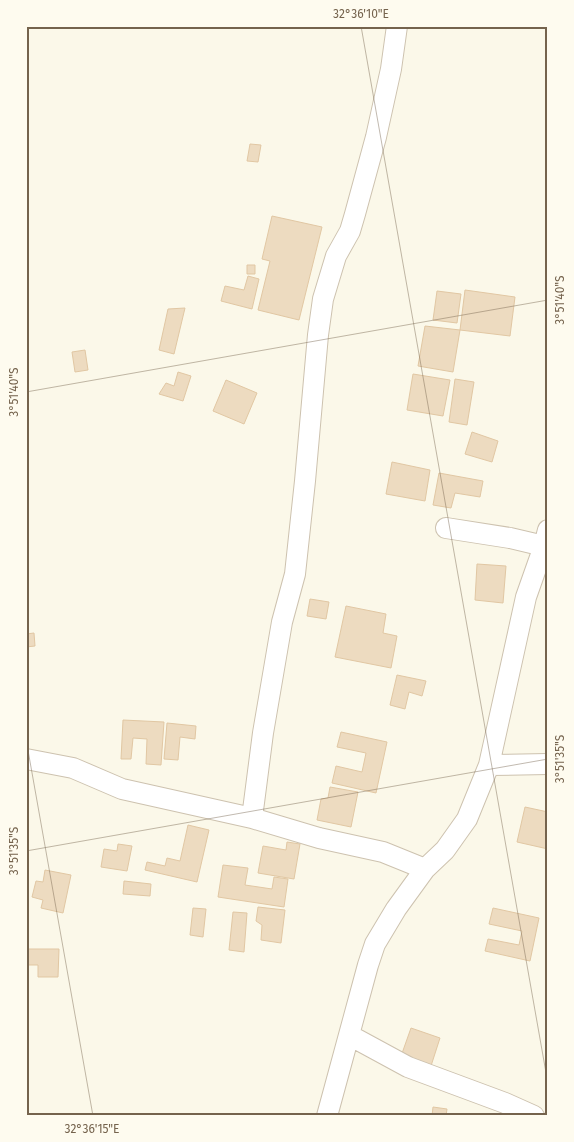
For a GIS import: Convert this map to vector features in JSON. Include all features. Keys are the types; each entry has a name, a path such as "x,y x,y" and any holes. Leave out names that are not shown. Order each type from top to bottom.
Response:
{"street":[{"path":"252,818 263,733 282,622 295,574 323,299 336,256 353,222 376,137 391,69 397,26"},
{"path":"327,1116 375,944 425,869 445,850 467,819 489,765 526,597 546,542 446,528"},
{"path":"26,760 73,768 122,789 252,818 319,838 383,852 425,869"},
{"path":"489,765 548,764"},
{"path":"349,1035 408,1067 506,1103 534,1116"}],"building":[{"path":"250,144 261,145 258,162 247,161"},
{"path":"272,216 322,227 299,320 258,310 270,261 262,259"},
{"path":"247,265 255,265 255,274 247,274"},
{"path":"248,276 259,279 252,309 221,301 225,286 244,290"},
{"path":"465,290 515,297 510,336 460,330"},
{"path":"437,291 461,294 457,323 433,320"},
{"path":"185,308 174,354 159,350 168,309"},
{"path":"425,326 460,330 453,372 418,366"},
{"path":"85,350 88,370 75,372 72,352"},
{"path":"178,372 191,376 183,401 159,394 166,383 174,386"},
{"path":"413,374 450,380 443,416 407,410"},
{"path":"455,379 474,382 467,425 449,422"},
{"path":"226,380 257,393 244,424 213,411"},
{"path":"472,432 498,441 492,462 465,454"},
{"path":"392,462 430,470 425,501 386,494"},
{"path":"439,473 483,481 480,497 455,493 451,508 433,505"},
{"path":"477,564 506,566 503,603 475,600"},
{"path":"310,599 329,602 326,619 307,616"},
{"path":"346,606 386,614 383,633 397,636 391,668 335,657"},
{"path":"34,633 35,646 26,647 26,634"},
{"path":"397,675 426,681 422,696 409,692 405,709 390,705"},
{"path":"123,720 164,722 161,765 146,764 147,739 133,738 131,759 121,759"},
{"path":"167,723 196,726 195,739 180,737 178,760 164,759"},
{"path":"341,732 387,742 376,793 332,783 336,766 362,772 366,753 337,747"},
{"path":"330,787 358,792 351,827 317,820 321,799 328,798"},
{"path":"525,807 548,812 548,849 517,842"},
{"path":"188,825 209,830 197,882 145,870 147,862 165,866 167,858 180,861"},
{"path":"287,842 300,844 294,879 258,873 263,846 286,850"},
{"path":"118,844 132,846 127,871 101,867 104,849 117,851"},
{"path":"223,865 248,868 245,885 272,889 274,877 288,879 284,907 218,897"},
{"path":"45,870 71,875 63,913 41,908 43,900 32,897 36,881 43,882"},
{"path":"124,881 151,884 150,896 123,894"},
{"path":"258,907 285,910 281,943 261,940 262,925 256,921"},
{"path":"193,908 206,909 203,937 190,935"},
{"path":"493,908 539,918 530,961 485,951 488,939 519,945 522,931 489,924"},
{"path":"233,912 247,913 244,952 229,950"},
{"path":"26,949 59,949 58,977 38,977 38,965 26,965"},
{"path":"411,1028 440,1038 430,1069 400,1059"},
{"path":"433,1107 447,1109 446,1116 432,1116"}]}
